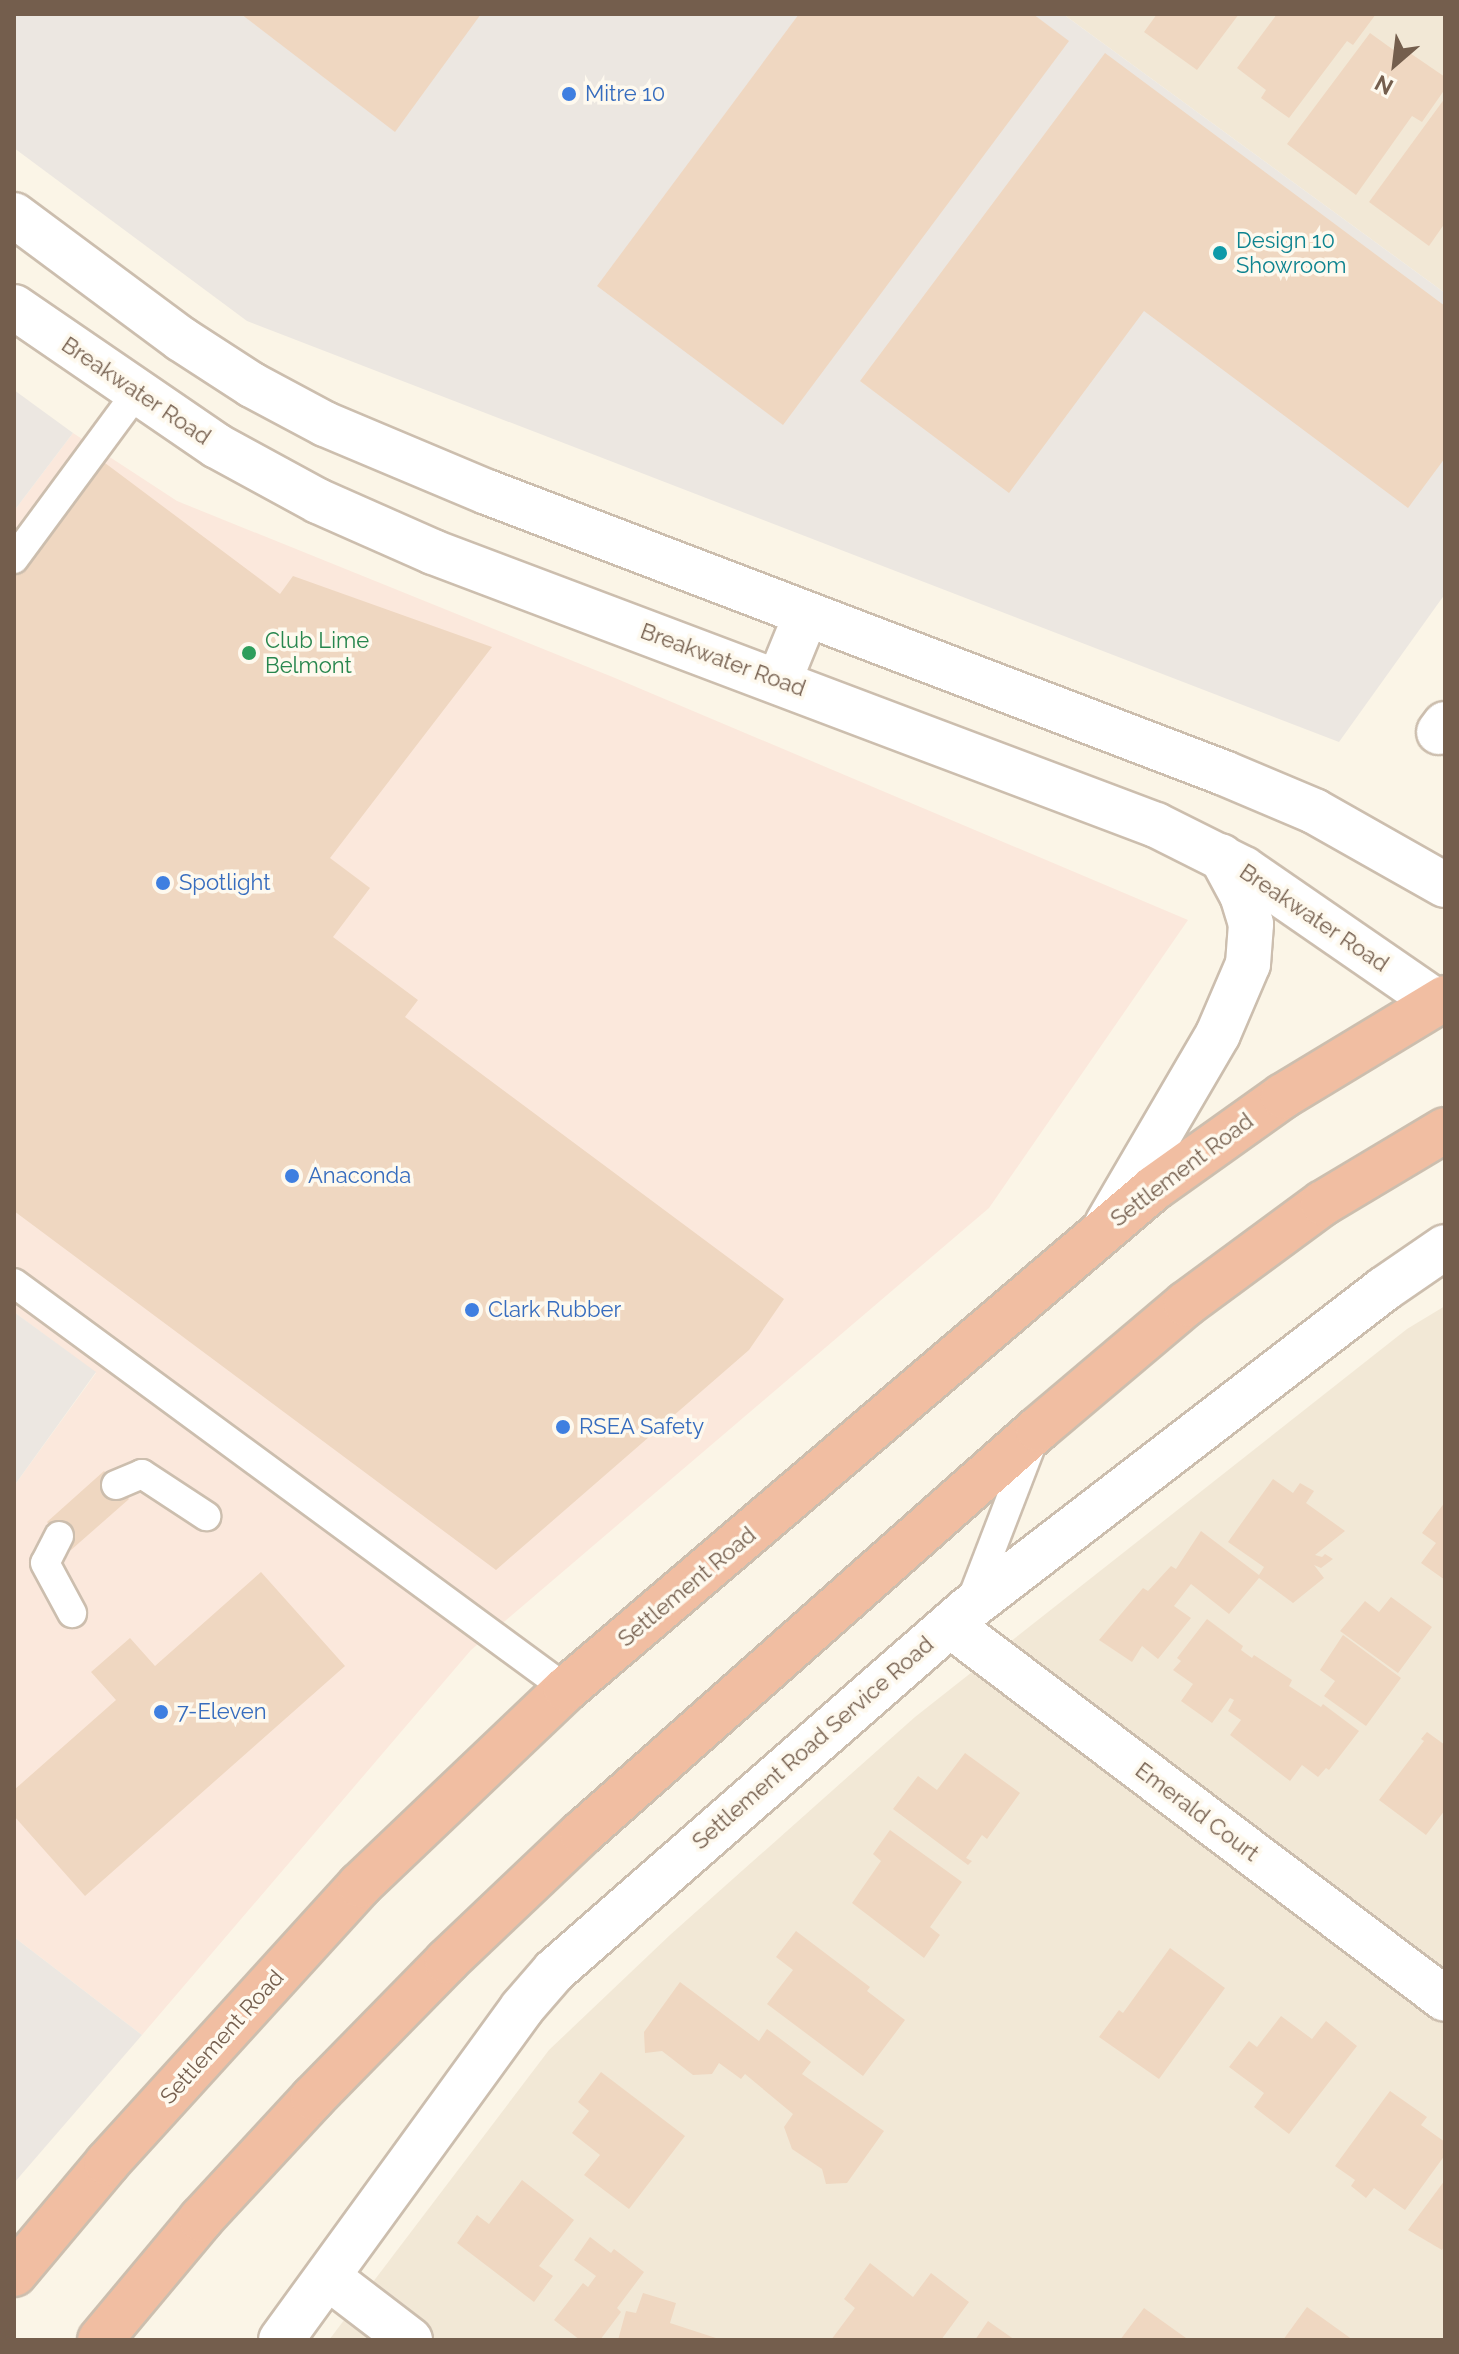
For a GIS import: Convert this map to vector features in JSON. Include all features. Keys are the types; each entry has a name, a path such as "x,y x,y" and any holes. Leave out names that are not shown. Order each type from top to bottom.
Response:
{"highway":[{"name":"Settlement Road","path":"14,2274 107,2163 360,1885 566,1689 1106,1226 1261,1112 1442,1003"},
{"path":"100,2340 201,2219 313,2098 447,1961 582,1833 1038,1429 1252,1253 1323,1203 1445,1130"}],"main road":[{"path":"14,215 181,339 252,385 325,424 399,458 1274,794 1359,835 1445,885"},
{"name":"Breakwater Road","path":"14,307 243,462 355,519 433,552 1120,809 1221,856 1442,1003"},
{"path":"779,681 806,615"},
{"path":"1106,1226 1218,1034 1248,964 1251,924 1242,895 1221,856"},
{"name":"Settlement Road Service Road","path":"281,2340 541,1984 959,1617 1384,1289 1445,1247"},
{"name":"Emerald Court","path":"959,1617 1445,1999"},
{"path":"329,2278 410,2340"}],"lane":[{"path":"14,559 137,392"},
{"path":"14,1283 566,1689"},
{"path":"959,1617 1038,1429"},
{"path":"116,1485 142,1474 206,1516"},
{"path":"59,1536 45,1563 72,1613"}],"shaded area":[{"path":"14,14 1063,14 1445,293 1445,594 1339,742 247,321 14,148"},
{"path":"1063,14 1445,14 1445,293"},
{"path":"14,390 73,433 14,511"},
{"path":"73,433 177,501 615,678 1188,920 989,1208 471,1650 142,2035 14,1937 14,1486 96,1373 14,1312 14,511"},
{"path":"1445,1306 1445,2340 329,2340 549,2050 670,1935 915,1717 1407,1329"},
{"path":"14,1312 96,1372 14,1486"},
{"path":"14,1937 142,2035 14,2183"}],"building":[{"path":"241,14 481,14 395,132"},
{"path":"799,14 1033,14 1069,41 783,425 597,286"},
{"path":"1157,14 1239,14 1197,70 1144,32"},
{"path":"1277,14 1376,14 1353,45 1347,41 1289,118 1261,98 1266,90 1237,68"},
{"path":"1370,33 1406,59 1410,53 1445,77 1445,89 1422,122 1412,116 1356,195 1287,144"},
{"name":"Design 10 Showroom","path":"1105,53 1445,306 1445,458 1408,508 1144,311 1009,493 860,381"},
{"path":"1445,98 1445,223 1429,246 1369,202"},
{"path":"101,460 280,594 293,576 492,647 330,858 370,888 333,937 418,1000 405,1017 784,1299 749,1350 496,1570 14,1211 14,577"},
{"path":"104,1471 129,1499 71,1550 47,1522"},
{"path":"1273,1479 1293,1493 1300,1483 1314,1491 1306,1503 1345,1531 1315,1555 1322,1557 1325,1554 1333,1559 1321,1568 1314,1565 1324,1578 1293,1603 1259,1578 1229,1614 1191,1584 1174,1606 1191,1618 1158,1659 1142,1646 1132,1662 1099,1640 1143,1588 1148,1591 1171,1566 1176,1569 1201,1531 1259,1575 1264,1567 1228,1542"},
{"path":"1445,1502 1445,1580 1421,1563 1436,1543 1422,1533"},
{"path":"261,1572 345,1666 85,1896 14,1816 14,1790 116,1700 91,1672 130,1638 155,1666"},
{"path":"1391,1597 1432,1627 1398,1673 1340,1631 1365,1601 1379,1612"},
{"path":"1207,1619 1243,1646 1241,1650 1252,1658 1254,1655 1292,1680 1289,1686 1321,1707 1323,1704 1359,1731 1329,1770 1326,1768 1318,1777 1302,1765 1290,1781 1230,1735 1241,1720 1228,1711 1234,1700 1230,1698 1212,1723 1181,1701 1193,1684 1173,1670 1181,1661 1177,1658"},
{"path":"1343,1635 1401,1678 1366,1726 1324,1696 1335,1681 1320,1670"},
{"path":"1427,1732 1445,1745 1445,1810 1426,1835 1379,1800 1424,1741 1421,1739"},
{"path":"965,1753 1020,1793 987,1839 982,1835 966,1858 972,1861 968,1865 893,1809 918,1776 937,1790"},
{"path":"890,1830 962,1882 930,1927 940,1935 924,1958 852,1903 881,1861 873,1854"},
{"path":"796,1931 870,1987 867,1991 905,2020 863,2076 767,2004 793,1970 776,1957"},
{"path":"1170,1948 1225,1988 1159,2079 1099,2037 1119,2010 1123,2013"},
{"path":"680,1982 759,2041 767,2029 778,2037 811,2062 802,2074 884,2131 847,2183 826,2184 822,2169 792,2149 784,2127 793,2114 745,2074 741,2079 719,2063 712,2074 693,2075 662,2051 645,2053 644,2032"},
{"path":"1281,2016 1312,2039 1326,2021 1357,2046 1289,2134 1254,2107 1264,2093 1229,2067 1249,2041 1257,2047"},
{"path":"601,2072 685,2136 629,2209 584,2175 600,2155 572,2133 589,2111 578,2102"},
{"path":"1390,2091 1427,2117 1421,2125 1445,2142 1445,2155 1405,2210 1374,2188 1366,2198 1351,2186 1355,2180 1335,2166"},
{"path":"522,2180 574,2220 539,2266 553,2276 534,2302 457,2243 477,2215 489,2224"},
{"path":"1445,2180 1445,2245 1442,2250 1408,2230"},
{"path":"590,2237 611,2253 614,2249 644,2272 617,2308 621,2312 600,2340 580,2340 554,2320 583,2283 588,2287 596,2276 574,2260"},
{"path":"870,2263 913,2297 931,2273 969,2302 941,2340 831,2340 855,2308 844,2299"},
{"path":"643,2293 676,2303 670,2323 722,2340 618,2340 626,2311 636,2313"},
{"path":"1307,2307 1353,2340 1283,2340"},
{"path":"1144,2308 1186,2338 1120,2340"},
{"path":"988,2321 1015,2340 975,2340"}],"place":[{"name":"Mitre 10","path":"569,94"},
{"name":"Design 10 Showroom","path":"1220,253"},
{"name":"Club Lime Belmont","path":"249,653"},
{"name":"Spotlight","path":"163,883"},
{"name":"Anaconda","path":"292,1176"},
{"name":"Clark Rubber","path":"472,1310"},
{"name":"RSEA Safety","path":"563,1427"},
{"name":"7-Eleven","path":"161,1712"}]}
